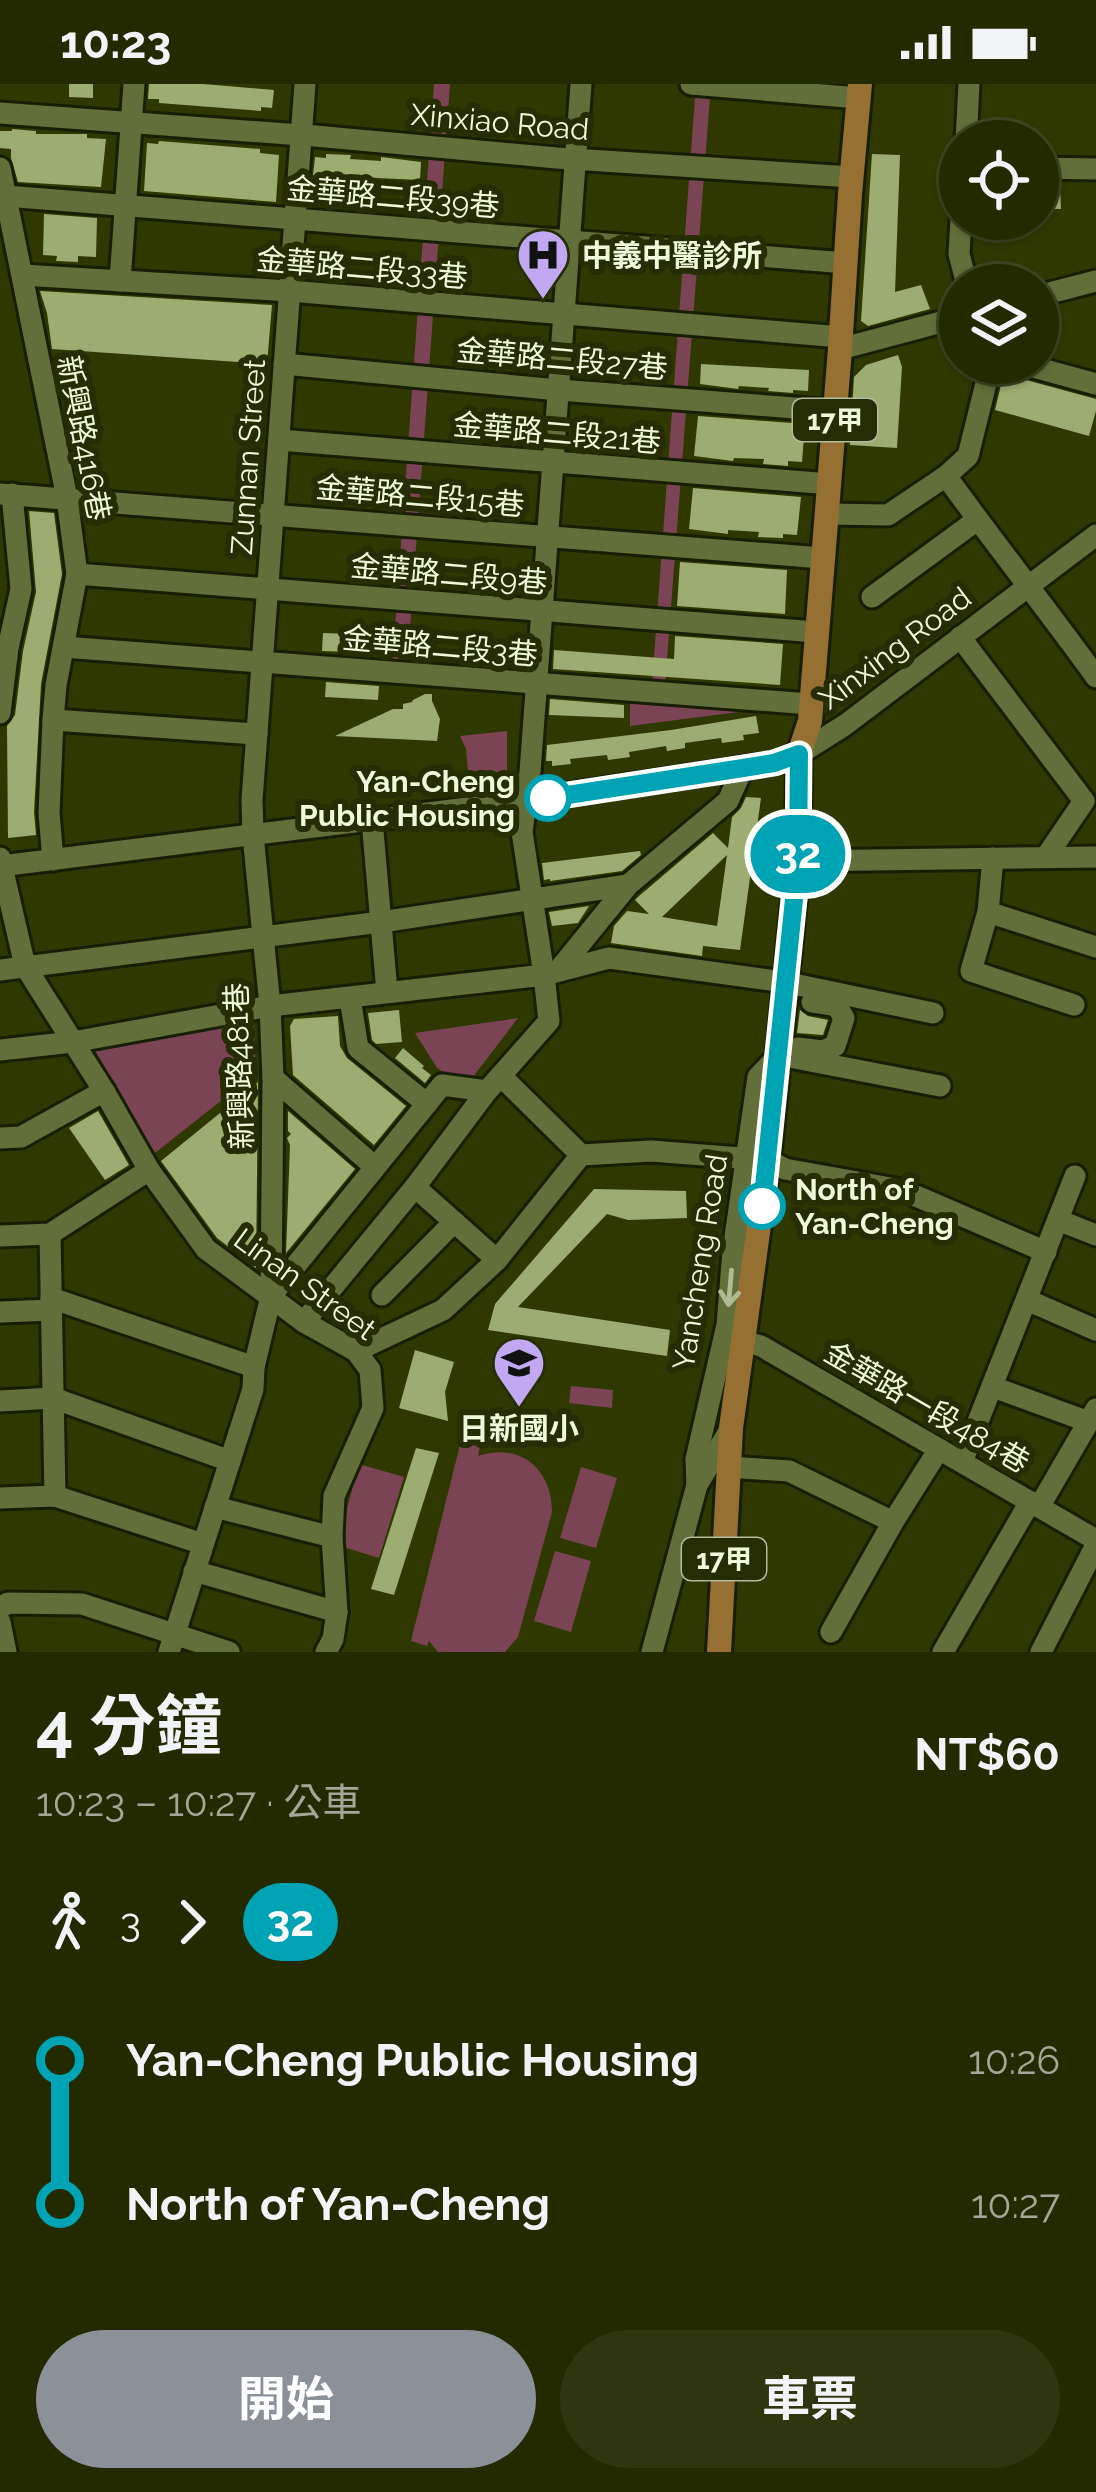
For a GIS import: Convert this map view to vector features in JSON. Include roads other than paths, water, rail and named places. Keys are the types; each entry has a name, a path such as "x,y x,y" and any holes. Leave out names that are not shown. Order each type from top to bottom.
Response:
{"main road":[{"name":"17甲","path":"719,1652 734,1338 758,1159 779,1050 798,861 799,754 810,721 860,91"}],"street":[{"path":"120,281 134,84"},
{"name":"Zunnan Street","path":"253,835 305,84"},
{"path":"304,1322 549,1021 551,973 531,902 522,832 581,84"},
{"path":"691,84 860,91"},
{"path":"967,120 970,84"},
{"name":"Xinxiao Road","path":"0,113 851,177"},
{"name":"新興路416巷","path":"0,168 67,498 77,574 53,720 49,813 53,860"},
{"path":"1059,168 1096,169"},
{"name":"金華路二段39巷","path":"6,196 846,263"},
{"name":"金華路二段33巷","path":"22,275 290,291 840,343 939,322"},
{"path":"1059,291 1096,281"},
{"name":"金華路二段27巷","path":"284,364 835,411"},
{"path":"1059,374 1096,384"},
{"path":"826,514 888,514 946,476 968,456 986,384"},
{"name":"金華路二段21巷","path":"279,440 830,484"},
{"path":"946,476 1096,677"},
{"path":"0,712 4,647 21,589 10,572 6,494"},
{"name":"金華路二段15巷","path":"6,494 822,558"},
{"path":"872,597 977,520"},
{"name":"Xinxing Road","path":"0,864 525,801 774,763 799,754 845,724 1096,535"},
{"name":"金華路二段9巷","path":"77,574 816,632"},
{"path":"960,637 1084,801 1046,857"},
{"name":"金華路二段3巷","path":"64,646 810,704"},
{"path":"53,720 257,734"},
{"path":"551,973 628,885 728,801 743,768"},
{"path":"372,820 387,992"},
{"name":"新興路481巷","path":"253,835 272,1078 271,1296"},
{"path":"798,861 1096,856"},
{"path":"993,858 988,912 971,971 1074,1005"},
{"name":"Linan Street","path":"0,864 26,966 149,1170 206,1249 304,1322 356,1351 370,1370 373,1408 334,1496 337,1612 326,1652"},
{"path":"0,970 531,902 628,885"},
{"path":"988,912 1096,947"},
{"path":"0,1050 73,1042 269,1006 551,973 609,958 933,1013"},
{"path":"779,1050 822,1052 835,1046 844,1018 837,1006 784,989"},
{"path":"350,998 358,1048 427,1104"},
{"path":"779,1050 940,1086"},
{"path":"272,1078 375,1167"},
{"path":"171,1643 254,1389 254,1367 271,1296 442,1085 494,1083 581,1155 651,1150 758,1159 785,1169 906,1192 1046,1252"},
{"path":"0,1138 21,1137 104,1091"},
{"path":"356,1351 443,1310 497,1260 581,1155"},
{"path":"0,1236 50,1234 149,1170"},
{"path":"962,1462 1075,1176"},
{"path":"415,1187 497,1260"},
{"path":"1058,1220 1096,1235"},
{"path":"382,1295 454,1222"},
{"path":"50,1234 55,1496"},
{"path":"1027,1300 1096,1330"},
{"path":"0,1312 51,1304 254,1367"},
{"name":"金華路一段484巷","path":"734,1338 761,1346 1096,1543"},
{"name":"Yancheng Road","path":"698,1485 696,1459 734,1338"},
{"path":"943,1652 1092,1416 993,1387"},
{"path":"0,1402 53,1398 230,1461"},
{"name":"Yancheng Road","path":"652,1652 698,1485 731,1428"},
{"path":"831,1632 940,1449"},
{"path":"728,1467 789,1471 893,1522"},
{"path":"0,1498 55,1496 203,1544"},
{"path":"215,1507 332,1537"},
{"path":"1041,1652 1096,1543"},
{"path":"194,1571 337,1612"},
{"path":"0,1608 8,1603 82,1604 171,1643 229,1652"},
{"path":"0,1622 6,1652"}],"place":[{"name":"中義中醫診所","path":"543,301"},
{"name":"Yan-Cheng Public Housing","path":"548,798"},
{"name":"North of Yan-Cheng","path":"762,1206"},
{"name":"日新國小","path":"519,1409"}]}
